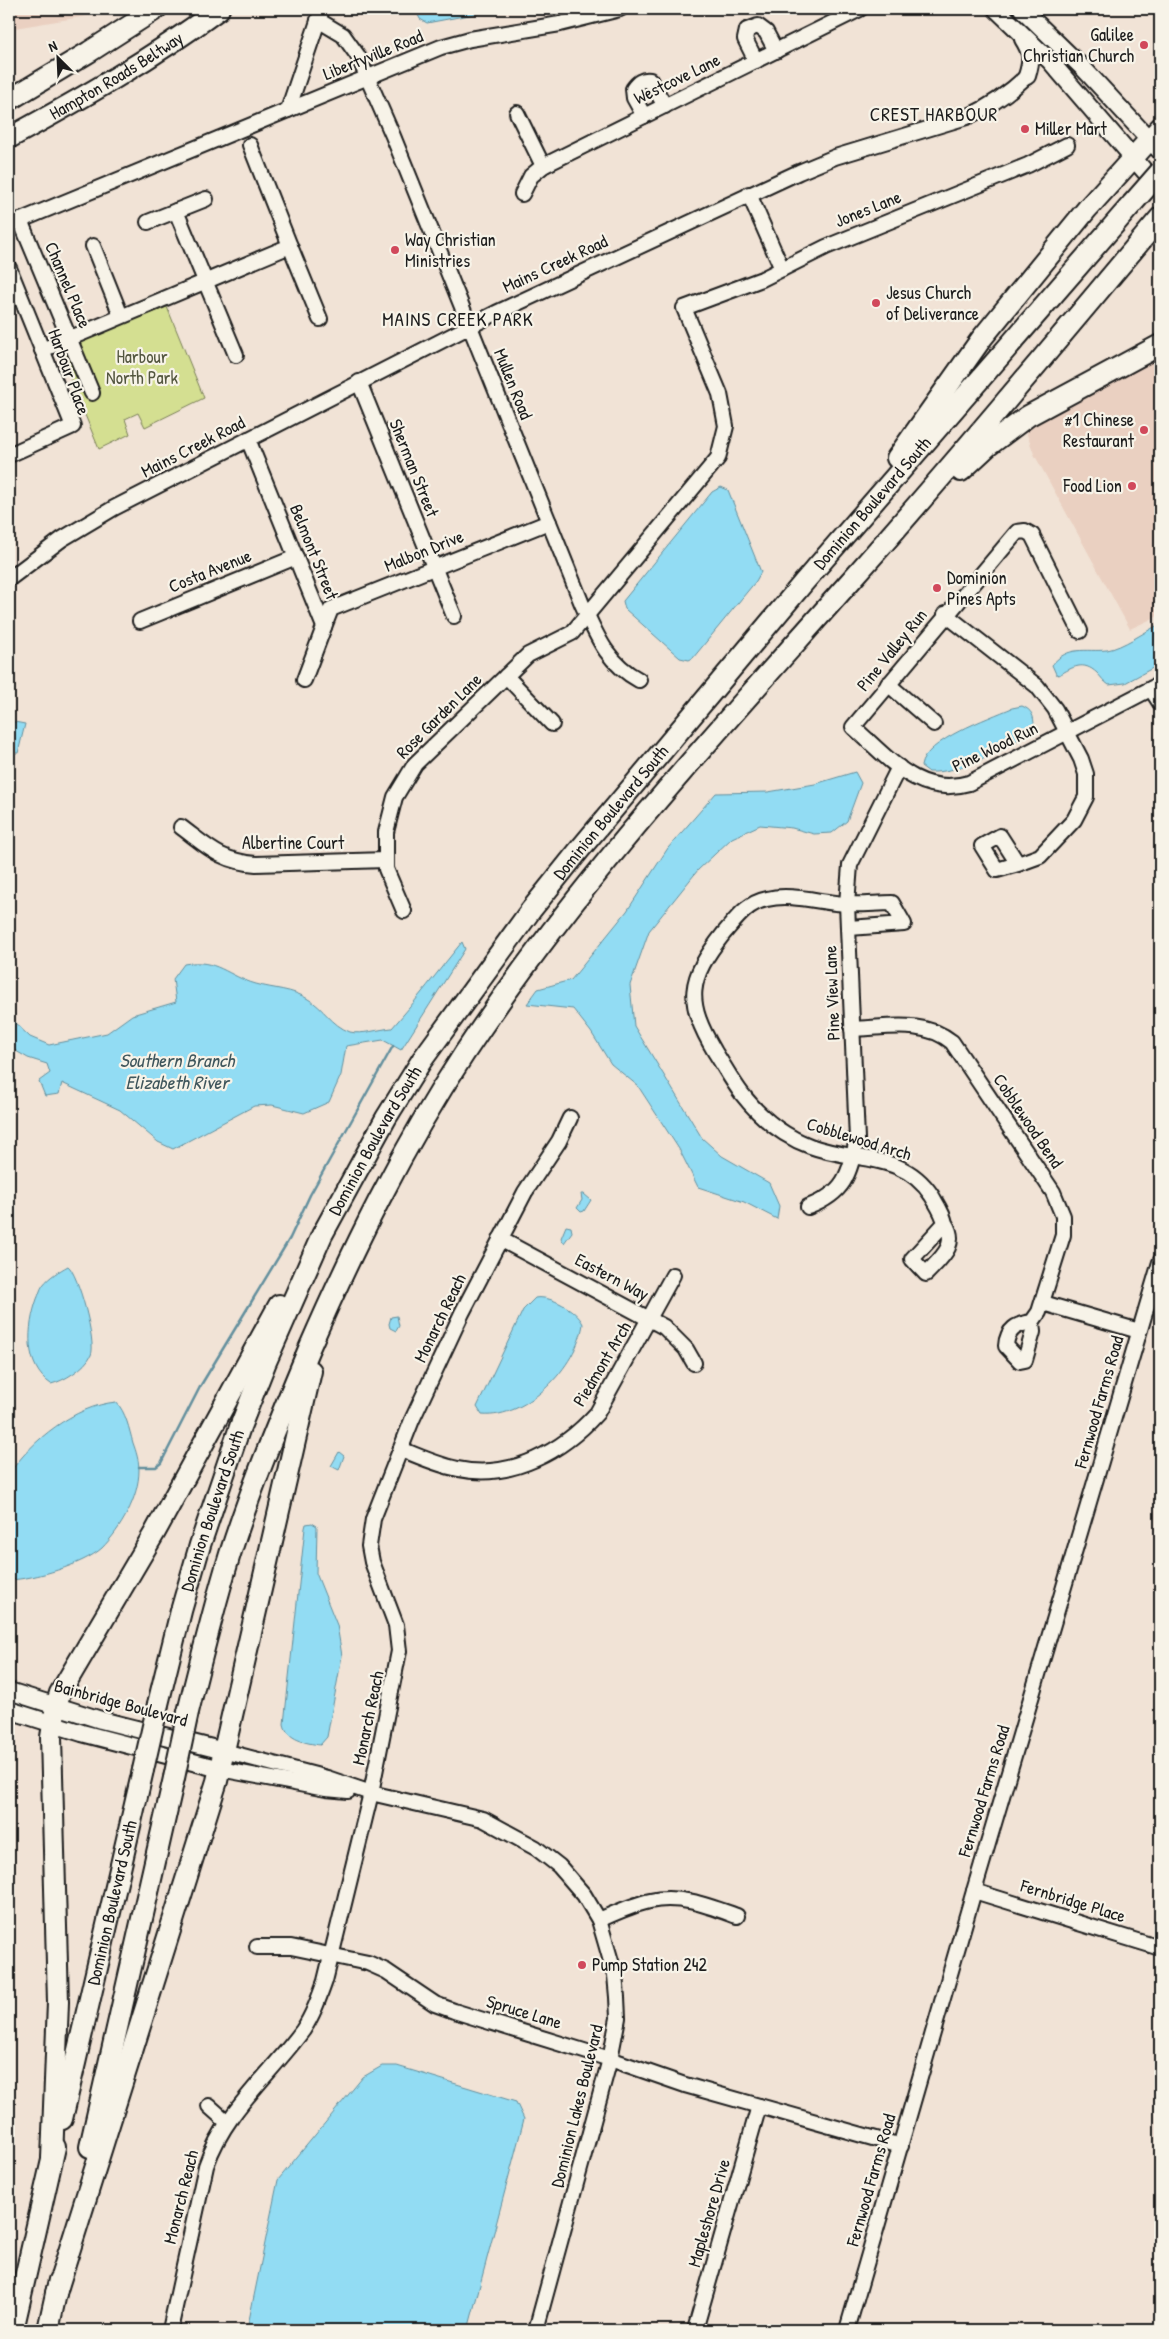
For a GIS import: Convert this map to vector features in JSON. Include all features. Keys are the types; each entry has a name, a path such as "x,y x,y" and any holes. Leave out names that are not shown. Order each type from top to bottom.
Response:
{"highway":[{"name":"Hampton Roads Beltway","path":"9,100 90,52 156,9"},
{"name":"Hampton Roads Beltway","path":"9,138 74,103 219,9"},
{"path":"169,43 235,9"},
{"path":"804,582 874,490 982,338 1087,209 1133,157 1157,139"},
{"name":"Dominion Boulevard South","path":"13,2330 51,2163 77,2063 158,1704 189,1583 237,1437 265,1364 322,1235 386,1118 422,1060 456,1017 482,977 580,849 804,582 1160,172"},
{"name":"Dominion Boulevard South","path":"48,2330 188,1712 218,1598 274,1430 360,1236 426,1115 462,1057 525,965 608,860 888,539 1098,293 1158,228"},
{"path":"888,539 988,446 1028,416 1160,345"},
{"path":"51,2163 58,2002 54,1715 65,1685 155,1532 276,1309 322,1235"},
{"path":"56,2293 222,1760 276,1518 325,1313"}],"main road":[{"path":"996,9 1060,73 1160,189"},
{"path":"1000,9 1008,12 1038,40 1046,42 1055,40"},
{"path":"1022,9 1157,139"},
{"path":"1016,28 1032,53 1032,61 1027,76"},
{"path":"1055,40 1055,58 1060,73"},
{"path":"1027,76 1036,73 1060,73"},
{"name":"Bainbridge Boulevard","path":"9,1691 54,1715"},
{"name":"Bainbridge Boulevard","path":"9,1710 54,1715 222,1760"}],"street":[{"name":"Libertyville Road","path":"14,222 367,76 459,41 560,24 620,9"},
{"name":"Westcove Lane","path":"522,194 532,176 543,166 776,51 837,14 860,9"},
{"name":"Libertyville Road","path":"288,110 320,14"},
{"name":"Mullen Road","path":"320,14 343,35 358,56 367,76 588,617 615,664 639,680"},
{"path":"756,60 745,39 747,30 752,27 758,26 766,32 776,51"},
{"name":"Mains Creek Road","path":"9,579 75,530 470,326 749,194 835,158 967,116 1000,100 1027,76"},
{"path":"644,116 634,98 633,89 637,83 650,80 665,106"},
{"path":"517,113 543,166"},
{"path":"250,145 320,319"},
{"name":"Jones Lane","path":"684,308 762,279 826,247 1028,165 1067,145"},
{"path":"749,194 782,269"},
{"path":"148,222 206,199"},
{"path":"176,211 236,355"},
{"name":"Channel Place","path":"14,222 69,338 92,392"},
{"path":"93,246 121,316"},
{"path":"42,350 290,246"},
{"name":"Harbour Place","path":"9,268 73,426 9,455"},
{"name":"Rose Garden Lane","path":"404,911 391,883 386,860 386,832 390,813 403,781 414,764 528,655 572,633 588,617 718,458 726,426 720,394 684,308"},
{"name":"Sherman Street","path":"359,382 454,616"},
{"name":"Belmont Street","path":"248,439 324,627 304,680"},
{"name":"Malbon Drive","path":"324,627 331,609 549,522"},
{"name":"Pine Valley Run","path":"853,727 945,614 1010,537 1017,532 1025,531 1032,535 1080,631"},
{"name":"Costa Avenue","path":"140,621 296,557"},
{"path":"945,614 1037,686 1055,709 1081,759 1086,774 1087,791 1084,804 1074,820 1040,856 1018,864"},
{"path":"506,676 552,724"},
{"path":"888,684 934,724"},
{"path":"1156,686 1160,703"},
{"name":"Pine Wood Run","path":"853,727 899,767 924,784 937,787 956,787 968,783 1156,686"},
{"name":"Pine View Lane","path":"808,1207 820,1202 838,1189 846,1179 857,1139 847,904 850,865 899,767"},
{"name":"Albertine Court","path":"180,827 221,857 236,862 256,864 386,860"},
{"name":"Cobblewood Arch","path":"849,928 904,924 892,903 847,904 778,898 752,904 742,912 702,963 695,987 694,999 700,1027 733,1082 753,1108 779,1130 801,1143 828,1152 884,1163 910,1172 924,1184 943,1214 945,1223"},
{"name":"Cobblewood Bend","path":"852,1029 926,1028 944,1035 956,1046 1060,1205 1064,1222 1063,1235 1043,1303 1032,1322"},
{"name":"Monarch Reach","path":"170,2330 206,2166 212,2148 227,2122 304,2029 319,1998 371,1793 400,1651 396,1624 378,1579 369,1546 373,1519 401,1449 462,1313 525,1192 559,1141 570,1118"},
{"name":"Eastern Way","path":"500,1239 650,1319 676,1337 694,1363"},
{"name":"Fernwood Farms Road","path":"847,2330 974,1891 1160,1262"},
{"name":"Piedmont Arch","path":"401,1449 439,1465 461,1470 499,1469 544,1456 582,1429 597,1413 673,1275"},
{"path":"1043,1303 1139,1331"},
{"name":"Dominion Lakes Boulevard","path":"222,1760 326,1789 371,1793 450,1809 483,1819 510,1831 559,1866 584,1895 599,1920 615,1975 618,2018 610,2059 536,2330"},
{"name":"Fernbridge Place","path":"974,1891 1160,1948"},
{"path":"599,1920 644,1902 667,1899 700,1903 737,1916"},
{"name":"Spruce Lane","path":"257,1948 291,1947 329,1956 349,1958 377,1967 418,1994 454,2012 610,2059 685,2085 901,2146"},
{"path":"209,2106 227,2122"},
{"name":"Mapleshore Drive","path":"695,2330 759,2106"}],"shaded area":[{"path":"9,9 118,9 117,11 9,29"},
{"path":"1160,355 1160,615 1130,629 1034,454 1025,429"}],"green space":[{"name":"Harbour North Park","path":"167,307 204,398 145,427 138,413 125,419 130,434 99,449 58,349"}],"water":[{"path":"415,9 501,9 427,23 420,19"},
{"path":"721,487 728,490 761,572 756,581 693,658 689,660 680,658 625,609 623,601 712,492"},
{"path":"1160,624 1160,664 1125,683 1109,685 1092,669 1083,666 1073,667 1059,675 1056,674 1052,665 1064,654 1071,652 1113,649"},
{"path":"1022,706 1032,714 1034,726 1000,751 970,764 941,772 929,772 921,766 925,756 945,739 1012,708"},
{"path":"9,721 25,724 18,753 9,753"},
{"path":"855,772 861,783 847,821 832,833 814,834 792,828 760,825 732,838 698,870 649,931 630,985 634,1026 702,1138 722,1156 769,1183 779,1206 777,1219 744,1202 698,1187 679,1149 638,1086 611,1064 591,1032 573,1009 527,1004 538,989 571,980 627,911 668,848 716,793 768,792 815,784"},
{"name":"Southern Branch Elizabeth River","path":"462,942 465,949 401,1050 383,1040 346,1046 341,1075 329,1102 304,1113 272,1105 254,1106 173,1149 158,1142 120,1110 62,1083 59,1094 45,1096 39,1081 50,1073 47,1064 28,1058 9,1047 9,1017 30,1037 49,1045 107,1033 132,1015 176,1002 173,979 184,964 195,963 205,963 246,981 302,996 314,1003 343,1029 350,1032 392,1028"},
{"path":"581,1194 584,1194 591,1200 584,1211 581,1212 577,1208 582,1200"},
{"path":"566,1226 571,1227 572,1232 564,1243 561,1238"},
{"path":"68,1266 77,1281 89,1323 91,1355 84,1365 68,1377 51,1384 42,1376 32,1357 30,1345 31,1322 41,1288 51,1277"},
{"path":"535,1298 555,1301 575,1314 583,1324 579,1340 560,1372 547,1387 532,1399 516,1408 499,1414 482,1415 477,1407 523,1310"},
{"path":"397,1316 399,1326 396,1331 390,1328 389,1324 391,1317"},
{"path":"116,1402 127,1421 139,1467 136,1491 128,1512 116,1532 102,1548 83,1560 44,1574 9,1580 9,1474 18,1461 55,1427 85,1410"},
{"path":"339,1452 344,1456 339,1470 331,1466"},
{"path":"312,1523 317,1526 316,1573 337,1625 342,1656 327,1737 320,1745 298,1740 289,1734 284,1724 305,1528 306,1524"},
{"path":"382,2066 397,2066 516,2102 524,2119 468,2330 247,2330 278,2180 363,2077"}],"waterway":[{"path":"139,1467 156,1467 161,1463 201,1385 290,1238 310,1195 393,1046"}],"place":[{"name":"Galilee Christian Church","path":"1144,45"},
{"name":"Miller Mart","path":"1025,129"},
{"name":"Way Christian Ministries","path":"395,250"},
{"name":"Jesus Church of Deliverance","path":"876,303"},
{"name":"#1 Chinese Restaurant","path":"1144,430"},
{"name":"Food Lion","path":"1132,486"},
{"name":"Dominion Pines Apts","path":"937,588"},
{"name":"Pump Station 242","path":"582,1965"}],"district":[{"name":"CREST HARBOUR","path":"934,114"},
{"name":"MAINS CREEK PARK","path":"458,319"}]}
